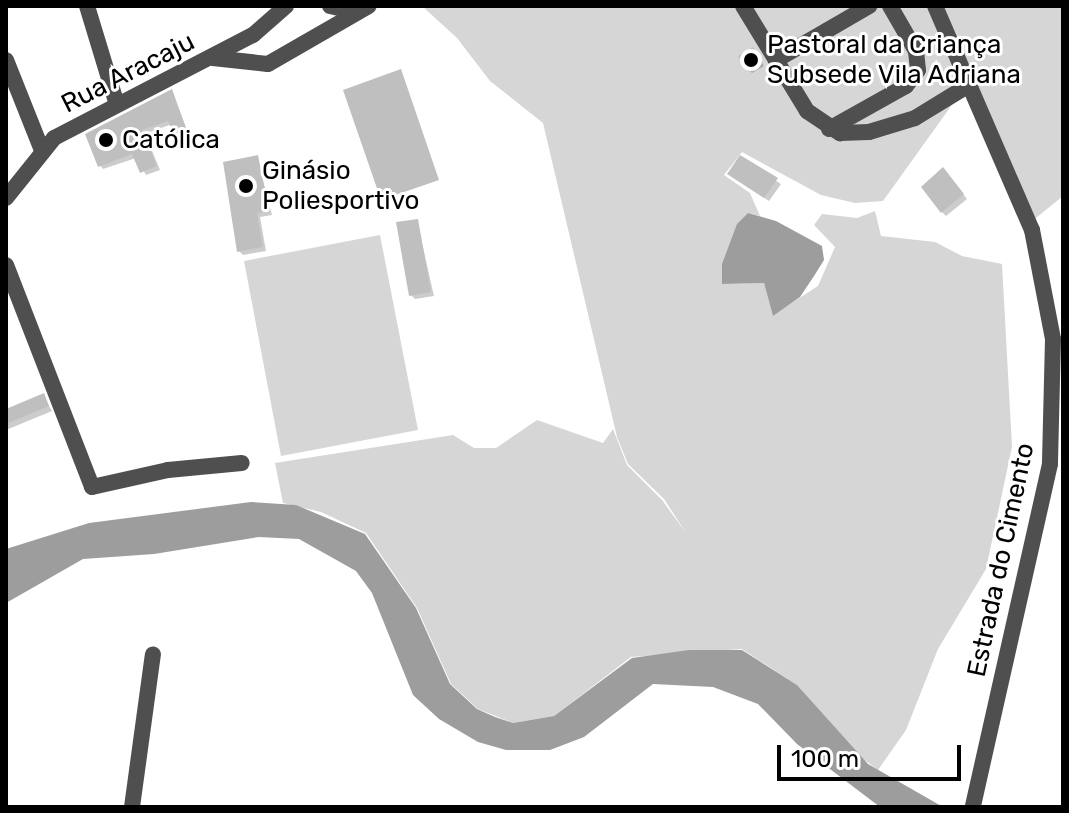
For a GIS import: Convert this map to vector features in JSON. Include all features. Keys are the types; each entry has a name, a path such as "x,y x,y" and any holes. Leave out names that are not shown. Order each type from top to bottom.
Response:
{"street":[{"path":"87,6 117,105"},
{"name":"Rua Aracaju","path":"6,198 41,148 253,35 286,6"},
{"path":"330,6 363,9"},
{"path":"743,6 807,111 829,129 853,134 893,126 937,108 969,85"},
{"path":"776,60 869,6"},
{"path":"829,129 906,86 918,70 916,51 890,6"},
{"name":"Estrada do Cimento","path":"935,6 1032,230 1053,339 1050,464 973,807"},
{"path":"213,58 268,64 363,9"},
{"path":"6,60 41,148"},
{"path":"6,265 92,487 168,470 242,463"},
{"path":"132,807 153,654"}],"shaded area":[{"path":"422,6 740,6 804,112 850,137 954,102 883,201 855,203 821,195 742,152 724,175 750,193 760,216 748,213 723,284 764,283 773,315 818,286 835,247 814,225 822,214 857,218 875,211 881,236 935,242 962,256 1002,264 1012,447 986,569 938,649 906,730 878,770 854,752 797,685 742,649 631,657 554,716 513,723 478,709 451,684 417,608 366,533 321,512 283,503 275,463 453,435 474,448 496,448 537,420 603,443 613,429 627,465 662,500 686,533 664,499 628,464 617,437 543,123 490,81 457,38"},
{"path":"746,6 865,6 777,58"},
{"path":"875,6 887,6 910,46 914,75 829,126 780,61"},
{"path":"896,6 926,6 962,87 941,103 871,128 841,127 923,73"},
{"path":"940,6 1063,6 1063,196 1031,222 995,125 971,82"},
{"path":"748,213 776,221 822,246 824,260 800,297 773,316 764,283 722,284 722,264 737,224"},
{"path":"380,235 418,430 281,456 244,261"},
{"path":"251,502 296,505 365,534 416,608 450,684 477,709 495,717 513,723 554,716 632,658 689,650 742,650 797,685 868,764 943,807 880,807 797,744 758,704 713,687 653,684 584,737 550,750 506,750 478,742 439,719 413,695 372,593 356,571 299,539 259,537 154,554 83,559 6,603 6,549 89,523"}],"building":[{"name":"Pastoral da Criança Subsede Vila Adriana","path":"753,47 763,63 748,72 738,56"},
{"path":"401,69 439,180 381,200 343,90"},
{"path":"172,89 187,131 174,134 168,121 142,130 157,166 140,173 132,154 98,167 85,134"},
{"name":"Ginásio Poliesportivo","path":"258,155 269,211 257,213 263,247 237,252 223,162"},
{"path":"740,155 778,178 764,198 727,174"},
{"path":"943,167 964,194 941,213 921,187"},
{"path":"418,219 431,292 409,296 396,222"},
{"path":"44,393 49,406 6,424 6,409"}],"place":[{"name":"Pastoral da Criança Subsede Vila Adriana","path":"751,60"},
{"name":"Católica","path":"106,140"},
{"name":"Ginásio Poliesportivo","path":"246,186"}]}
